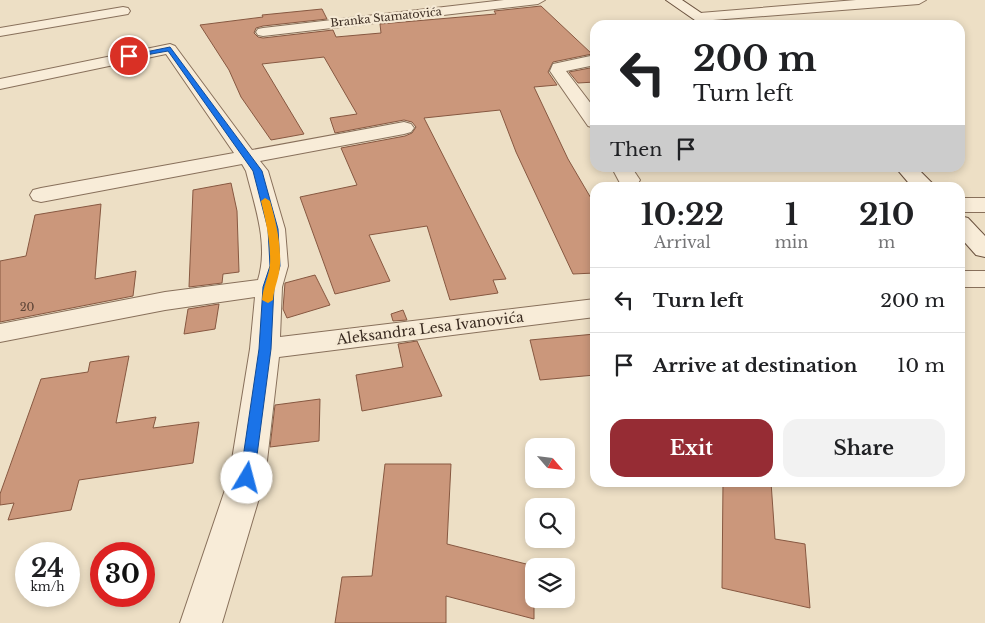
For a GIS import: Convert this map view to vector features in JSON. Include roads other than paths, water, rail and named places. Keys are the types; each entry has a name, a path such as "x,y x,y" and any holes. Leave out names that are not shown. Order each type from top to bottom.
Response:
{"street":[{"name":"Branka Stamatovića","path":"263,32 538,0"},
{"path":"672,0 704,20"},
{"path":"700,17 919,0"},
{"path":"0,32 123,11"},
{"path":"0,84 170,49 257,171 273,229 275,266 269,287 265,349 247,478 201,623"},
{"path":"590,61 566,64 560,67 558,71 590,115"},
{"path":"41,194 404,128"},
{"path":"910,172 920,182"},
{"path":"965,205 985,205"},
{"path":"965,228 985,250"},
{"path":"965,279 985,279"},
{"path":"0,333 165,301 269,287"},
{"name":"Aleksandra Lesa Ivanovića","path":"265,349 590,309"}]}
